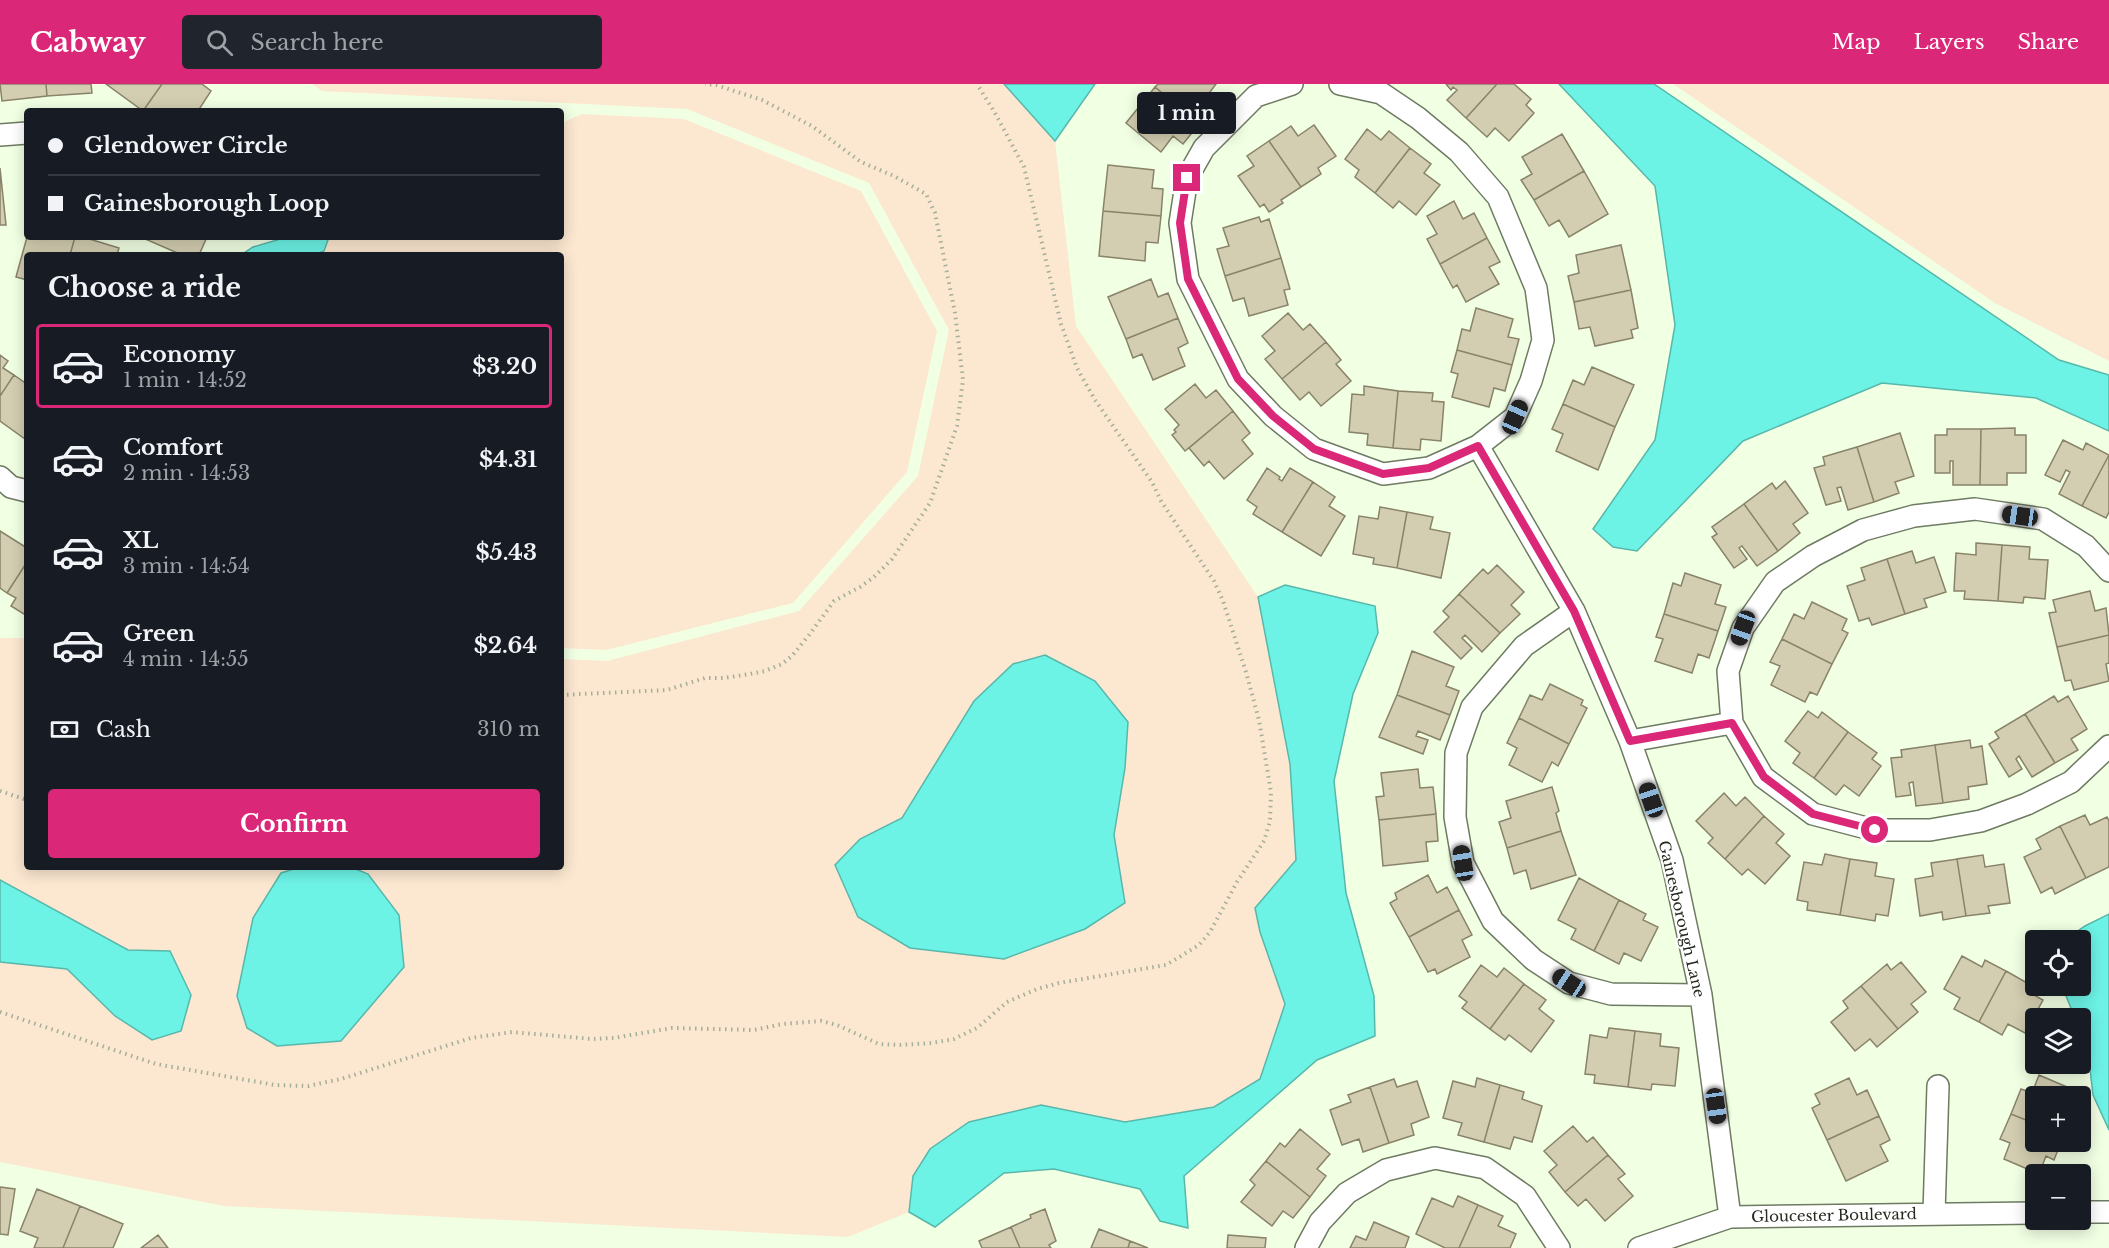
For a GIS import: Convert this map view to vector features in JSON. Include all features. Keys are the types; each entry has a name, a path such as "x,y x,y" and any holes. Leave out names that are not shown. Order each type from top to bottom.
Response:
{"street":[{"path":"1292,84 1256,96 1204,148 1187,178 1180,223 1188,279 1238,379 1273,416 1314,449 1383,474 1429,468 1478,446 1515,417 1531,381 1543,340 1536,288 1498,197 1459,152 1418,118 1381,93 1340,84"},
{"path":"0,135 24,133"},
{"name":"Gainesborough Lane","path":"1478,446 1574,611 1630,741 1672,860 1701,995 1730,1216"},
{"path":"0,477 11,487 24,490"},
{"path":"2109,571 2086,546 2043,519 1976,509 1914,516 1863,531 1813,555 1775,582 1743,628 1728,670 1732,723 1764,777 1813,814 1875,830 1930,830 1981,821 2027,804 2071,782 2109,746"},
{"path":"1574,611 1524,646 1472,707 1456,753 1455,817 1463,863 1493,921 1534,960 1569,983 1611,994 1701,995"},
{"path":"1630,741 1732,723"},
{"path":"1934,1213 1938,1086"},
{"path":"1306,1248 1320,1222 1347,1193 1386,1170 1435,1158 1485,1168 1525,1196 1559,1248"},
{"name":"Gloucester Boulevard","path":"1639,1248 1730,1216 2025,1212"},
{"path":"2091,1212 2109,1212"}],"path":[{"path":"564,695 667,690 705,678 750,674 782,664 792,656 834,601 861,587 874,577 897,552 930,503 957,426 963,380 955,313 935,213 926,194 894,176 861,162 812,126 771,105 716,85 705,84"},
{"path":"0,1012 156,1064 275,1085 308,1086 341,1079 471,1038 512,1032 592,1040 672,1028 754,1030 782,1024 821,1021 837,1025 879,1044 899,1046 932,1043 954,1039 977,1028 1007,1002 1037,989 1059,983 1166,965 1199,945 1210,932 1237,882 1264,842 1270,821 1271,792 1258,720 1246,672 1223,601 1214,581 1161,501 1152,482 1095,400 1077,368 1061,324 1024,167 977,84"},
{"path":"0,791 24,799"}],"shaded area":[{"path":"312,84 1004,84 1055,141 1076,326 1258,597 1290,764 1296,861 1255,908 1260,932 1285,1004 1260,1080 1214,1107 1124,1122 1041,1105 913,1176 909,1212 848,1237 224,1206 0,1162 0,638 24,638 24,870 564,870 564,659 607,661 799,611 918,476 949,330 869,183 687,109 322,91"},
{"path":"1673,84 2109,84 2109,361 1995,303"},
{"path":"582,114 684,119 861,191 937,331 907,472 793,603 606,650 564,648 564,252 322,252 328,240 564,240 564,122"}],"water":[{"path":"1004,84 1095,84 1055,141"},
{"path":"1559,84 1654,84 2059,360 2109,375 2109,431 2036,398 1882,383 1743,441 1637,551 1613,547 1593,529 1655,440 1675,325 1655,186"},
{"path":"277,240 328,240 322,252 246,252 253,247"},
{"path":"1285,585 1375,606 1378,633 1353,694 1334,781 1346,893 1374,996 1375,1036 1317,1060 1184,1176 1188,1228 1160,1221 1140,1189 1054,1169 1004,1173 935,1227 909,1212 913,1176 930,1149 969,1122 1041,1105 1125,1122 1214,1107 1260,1079 1285,1004 1260,932 1255,908 1296,860 1290,764 1258,597"},
{"path":"1045,655 1095,681 1128,722 1125,768 1114,835 1125,903 1085,929 1004,959 910,948 858,917 835,865 860,839 902,818 974,701 1013,664"},
{"path":"290,870 358,870 368,874 399,915 404,967 341,1041 277,1046 247,1028 237,996 253,918 281,873"},
{"path":"0,880 128,950 170,951 191,995 181,1031 152,1040 115,1016 67,969 0,962"},
{"path":"2109,914 2109,1130 2093,1095 2091,1074 2091,1008 2071,1008 2066,996 2091,996 2091,930 2079,930"}],"building":[{"path":"0,84 46,84 47,96 2,101"},
{"path":"46,84 91,84 92,93 47,96"},
{"path":"106,84 162,84 145,108 139,108"},
{"path":"162,84 202,84 211,91 200,108 145,108"},
{"path":"1158,84 1216,84 1207,96 1216,103 1199,124 1155,87"},
{"path":"1446,84 1497,84 1466,118 1447,100 1457,90 1453,87 1451,90"},
{"path":"1497,84 1514,84 1531,99 1526,105 1534,113 1509,141 1495,128 1487,137 1466,118"},
{"path":"1155,87 1199,124 1183,144 1173,136 1161,152 1126,123"},
{"path":"1314,125 1336,156 1318,168 1321,174 1301,187 1269,141 1291,126 1298,136"},
{"path":"1367,129 1381,140 1389,131 1410,148 1375,193 1355,177 1359,170 1345,159"},
{"path":"1562,134 1584,171 1534,200 1521,180 1532,174 1522,157"},
{"path":"1269,141 1301,187 1281,200 1283,203 1269,212 1264,204 1260,207 1238,176 1254,166 1247,156"},
{"path":"1410,148 1431,164 1424,173 1440,185 1416,215 1399,201 1393,208 1375,193"},
{"path":"1108,165 1154,170 1152,188 1163,189 1161,216 1103,211"},
{"path":"0,168 6,225 0,225"},
{"path":"1584,171 1608,214 1569,237 1559,220 1549,226 1534,200"},
{"path":"1454,201 1463,219 1474,213 1487,238 1440,264 1427,239 1437,234 1427,216"},
{"path":"1103,211 1161,216 1158,243 1146,242 1145,261 1099,256"},
{"path":"1259,217 1261,222 1269,219 1281,258 1225,276 1217,249 1229,246 1223,228"},
{"path":"1487,238 1500,262 1489,267 1499,284 1466,302 1457,285 1453,288 1440,264"},
{"path":"26,240 74,240 71,252 24,252 24,279 16,277"},
{"path":"74,240 93,240 119,248 118,252 71,252"},
{"path":"147,240 206,240 200,252 175,252"},
{"path":"1621,245 1631,290 1574,302 1568,276 1579,273 1576,255"},
{"path":"1281,258 1290,289 1284,290 1288,305 1249,316 1244,298 1233,301 1225,276"},
{"path":"1151,279 1158,297 1168,293 1178,318 1126,339 1108,297"},
{"path":"1631,290 1638,328 1631,330 1633,338 1595,346 1590,327 1579,329 1574,302"},
{"path":"1476,308 1513,319 1508,337 1519,339 1512,365 1457,350 1462,329 1470,331"},
{"path":"1288,313 1303,330 1310,324 1326,342 1282,379 1265,359 1275,351 1262,336"},
{"path":"1178,318 1188,343 1178,348 1185,366 1153,380 1142,354 1133,358 1126,339"},
{"path":"1326,342 1341,360 1336,364 1351,381 1321,406 1309,392 1300,400 1282,379"},
{"path":"1457,350 1512,365 1505,391 1494,388 1489,407 1452,397 1458,374 1451,372"},
{"path":"0,355 8,361 3,368 14,375 0,396"},
{"path":"1592,367 1634,385 1615,427 1563,404 1573,380 1584,385"},
{"path":"14,375 24,382 24,438 0,421 0,396"},
{"path":"1195,384 1206,398 1216,390 1233,411 1185,451 1172,435 1179,425 1165,409"},
{"path":"1364,386 1398,391 1393,448 1367,445 1368,434 1349,432 1352,394 1364,395"},
{"path":"1398,391 1433,393 1432,401 1444,402 1441,441 1421,439 1420,450 1393,448"},
{"path":"1563,404 1615,427 1598,470 1556,451 1563,434 1552,429"},
{"path":"1233,411 1250,433 1242,440 1253,454 1224,479 1209,461 1204,466 1189,448"},
{"path":"2015,428 2015,435 2026,435 2026,473 2007,473 2007,485 1980,485 1981,429"},
{"path":"1947,429 1981,429 1980,485 1953,485 1953,461 1950,461 1950,473 1935,473 1935,435 1947,435"},
{"path":"1900,433 1914,476 1895,482 1899,493 1874,502 1857,447"},
{"path":"2063,440 2083,450 2086,443 2109,455 2082,506 2059,494 2070,472 2066,470 2060,482 2045,475"},
{"path":"1857,447 1874,502 1848,510 1841,487 1837,488 1841,501 1826,505 1814,468 1825,465 1823,457"},
{"path":"2109,455 2109,512 2106,518 2082,506"},
{"path":"1267,468 1282,481 1290,468 1313,482 1282,532 1253,514 1257,507 1247,500"},
{"path":"1785,481 1808,513 1793,524 1800,533 1778,551 1744,504 1772,483 1776,489"},
{"path":"1313,482 1335,497 1329,506 1345,516 1321,556 1282,532"},
{"path":"1744,504 1778,551 1757,566 1742,546 1739,548 1747,559 1734,568 1712,537 1717,534 1712,527"},
{"path":"1380,507 1407,512 1397,568 1373,564 1374,558 1353,554 1359,516 1378,519"},
{"path":"1407,512 1433,517 1430,529 1450,533 1441,578 1397,568"},
{"path":"0,531 24,546 24,567 7,593 0,588"},
{"path":"1976,543 2002,545 1998,601 1964,599 1965,591 1954,591 1956,553 1976,555"},
{"path":"2002,545 2030,547 2029,559 2048,560 2045,599 2024,597 2023,603 1998,601"},
{"path":"1912,551 1916,563 1934,557 1946,592 1924,599 1927,607 1905,614 1887,559"},
{"path":"1887,559 1905,614 1872,625 1869,618 1859,621 1847,586 1865,580 1861,568"},
{"path":"1497,565 1524,592 1511,605 1520,614 1500,633 1459,594 1483,569 1488,574"},
{"path":"24,567 24,614 11,606 16,598 7,593"},
{"path":"1685,573 1721,585 1715,604 1726,607 1718,631 1664,614 1673,583 1681,586"},
{"path":"2090,591 2095,611 2106,608 2109,635 2057,647 2049,613 2056,612 2053,600"},
{"path":"1459,594 1500,633 1482,652 1465,635 1462,638 1472,648 1461,659 1434,632 1449,617 1443,611"},
{"path":"1812,602 1847,619 1842,630 1848,633 1832,664 1782,639 1794,614 1804,619"},
{"path":"1664,614 1718,631 1709,658 1698,654 1692,673 1655,661 1663,639 1656,637"},
{"path":"2109,635 2109,663 2106,664 2109,681 2074,690 2071,680 2065,681 2057,647"},
{"path":"1782,639 1832,664 1817,695 1810,692 1805,702 1771,685 1780,666 1770,662"},
{"path":"1412,651 1454,667 1446,686 1459,691 1450,715 1397,695"},
{"path":"1550,684 1583,700 1581,705 1587,708 1569,744 1519,718 1530,695 1542,700"},
{"path":"1397,695 1450,715 1440,740 1418,731 1416,736 1428,740 1423,754 1379,737"},
{"path":"2054,696 2058,702 2068,696 2087,729 2071,739 2078,750 2055,763 2025,714"},
{"path":"1808,711 1818,718 1822,712 1848,732 1814,778 1793,763 1800,753 1785,741"},
{"path":"2025,714 2055,763 2032,777 2019,756 2016,759 2022,769 2009,777 1989,744 1999,738 1995,732"},
{"path":"1519,718 1569,744 1558,766 1552,762 1542,782 1509,765 1517,748 1507,743"},
{"path":"1848,732 1877,753 1872,759 1881,766 1859,796 1844,785 1836,795 1814,778"},
{"path":"1970,740 1971,748 1982,746 1987,784 1968,787 1969,799 1943,803 1935,745"},
{"path":"1935,745 1943,803 1916,806 1913,782 1909,783 1911,795 1896,797 1891,758 1902,757 1901,750"},
{"path":"1418,769 1420,788 1433,787 1436,814 1379,820 1376,797 1384,796 1381,773"},
{"path":"1552,787 1559,811 1556,813 1561,831 1507,848 1499,822 1511,818 1506,801"},
{"path":"1724,793 1736,806 1745,797 1764,816 1725,859 1708,843 1713,838 1696,821"},
{"path":"1436,814 1438,841 1426,842 1428,861 1383,866 1379,820"},
{"path":"2085,815 2090,825 2107,817 2109,821 2109,867 2086,878 2060,826"},
{"path":"1764,816 1784,834 1776,843 1790,856 1765,884 1748,869 1742,875 1725,859"},
{"path":"2060,826 2086,878 2055,894 2052,887 2041,893 2024,857 2041,849 2036,839"},
{"path":"1561,831 1576,875 1531,889 1526,870 1514,874 1507,848"},
{"path":"1825,854 1850,859 1840,915 1807,910 1808,902 1797,900 1804,862 1822,865"},
{"path":"1983,855 1985,867 2004,864 2010,903 1988,906 1990,913 1966,916 1957,859"},
{"path":"1850,859 1877,863 1875,876 1894,879 1888,916 1876,914 1875,921 1840,915"},
{"path":"1957,859 1966,916 1943,920 1942,912 1920,916 1915,879 1933,876 1931,863"},
{"path":"1428,875 1437,893 1447,887 1459,910 1409,937 1390,903 1397,899 1395,893"},
{"path":"1579,878 1619,900 1594,951 1571,939 1576,929 1558,920"},
{"path":"1619,900 1646,914 1643,920 1658,927 1641,961 1624,953 1619,964 1594,951"},
{"path":"1459,910 1472,935 1462,940 1470,957 1437,974 1435,969 1428,972 1409,937"},
{"path":"1962,956 1982,967 1985,960 2006,971 1979,1022 1954,1009 1960,998 1944,989"},
{"path":"1901,962 1926,992 1911,1004 1918,1012 1898,1029 1861,986 1887,964 1891,970"},
{"path":"1481,965 1497,977 1504,968 1524,984 1490,1029 1462,1008 1467,1002 1459,996"},
{"path":"2006,971 2025,982 2025,996 2036,996 2043,1000 2039,1008 2025,1008 2025,1033 2008,1024 2002,1035 1979,1022"},
{"path":"1524,984 1546,1000 1539,1009 1554,1021 1531,1052 1509,1035 1505,1040 1490,1029"},
{"path":"1861,986 1898,1029 1877,1047 1870,1039 1855,1051 1831,1022 1848,1008 1843,1001"},
{"path":"1609,1028 1635,1031 1628,1087 1594,1083 1595,1075 1585,1074 1590,1035 1607,1038"},
{"path":"1635,1031 1661,1034 1660,1046 1679,1048 1675,1086 1652,1084 1651,1090 1628,1087"},
{"path":"2039,1075 2065,1086 2035,1086"},
{"path":"1477,1078 1500,1085 1484,1142 1458,1135 1462,1123 1443,1118 1453,1081 1475,1087"},
{"path":"1849,1078 1857,1095 1867,1090 1879,1116 1827,1140 1812,1108 1820,1104 1815,1094"},
{"path":"1394,1079 1397,1087 1417,1081 1429,1117 1411,1124 1414,1135 1389,1143 1370,1087"},
{"path":"1500,1085 1524,1092 1522,1099 1542,1106 1532,1142 1514,1137 1510,1149 1484,1142"},
{"path":"1370,1087 1389,1143 1363,1152 1359,1139 1342,1145 1330,1110 1351,1102 1348,1095"},
{"path":"2021,1089 2025,1090 2025,1120 2011,1114"},
{"path":"2011,1114 2025,1120 2025,1152 2057,1152 2054,1160 2046,1156 2043,1164 2025,1164 2025,1168 2004,1159 2010,1143 2000,1139"},
{"path":"1879,1116 1890,1140 1880,1145 1888,1161 1846,1181 1827,1140"},
{"path":"1573,1126 1587,1142 1593,1137 1608,1155 1565,1192 1549,1172 1557,1165 1544,1151"},
{"path":"1300,1129 1330,1154 1317,1169 1326,1176 1310,1197 1266,1161 1280,1143 1285,1147"},
{"path":"1608,1155 1625,1174 1618,1179 1633,1196 1605,1221 1586,1199 1578,1206 1565,1192"},
{"path":"1266,1161 1310,1197 1293,1218 1283,1211 1272,1226 1241,1202 1255,1185 1250,1180"},
{"path":"0,1187 15,1189 8,1235 0,1234"},
{"path":"37,1189 80,1206 63,1248 34,1248 38,1238 20,1231"},
{"path":"1458,1196 1478,1205 1459,1248 1445,1248 1416,1234 1432,1198 1453,1207"},
{"path":"1478,1205 1503,1216 1498,1226 1516,1234 1510,1248 1459,1248"},
{"path":"80,1206 123,1224 113,1248 63,1248"},
{"path":"1045,1209 1056,1241 1049,1245 1051,1248 1020,1248 1011,1227"},
{"path":"1374,1222 1409,1237 1405,1248 1350,1248 1356,1236 1366,1240"},
{"path":"1011,1227 1020,1248 982,1248 979,1241"},
{"path":"1099,1229 1130,1241 1128,1248 1091,1248"},
{"path":"158,1235 168,1248 141,1248"},
{"path":"1228,1235 1266,1238 1265,1248 1227,1248"},
{"path":"1130,1241 1148,1248 1128,1248"}],"route":[{"path":"1187,178 1180,223 1188,279 1238,379 1273,416 1314,449 1383,474 1429,468 1478,446 1574,611 1630,741 1732,723 1764,777 1813,814 1875,830"}]}
